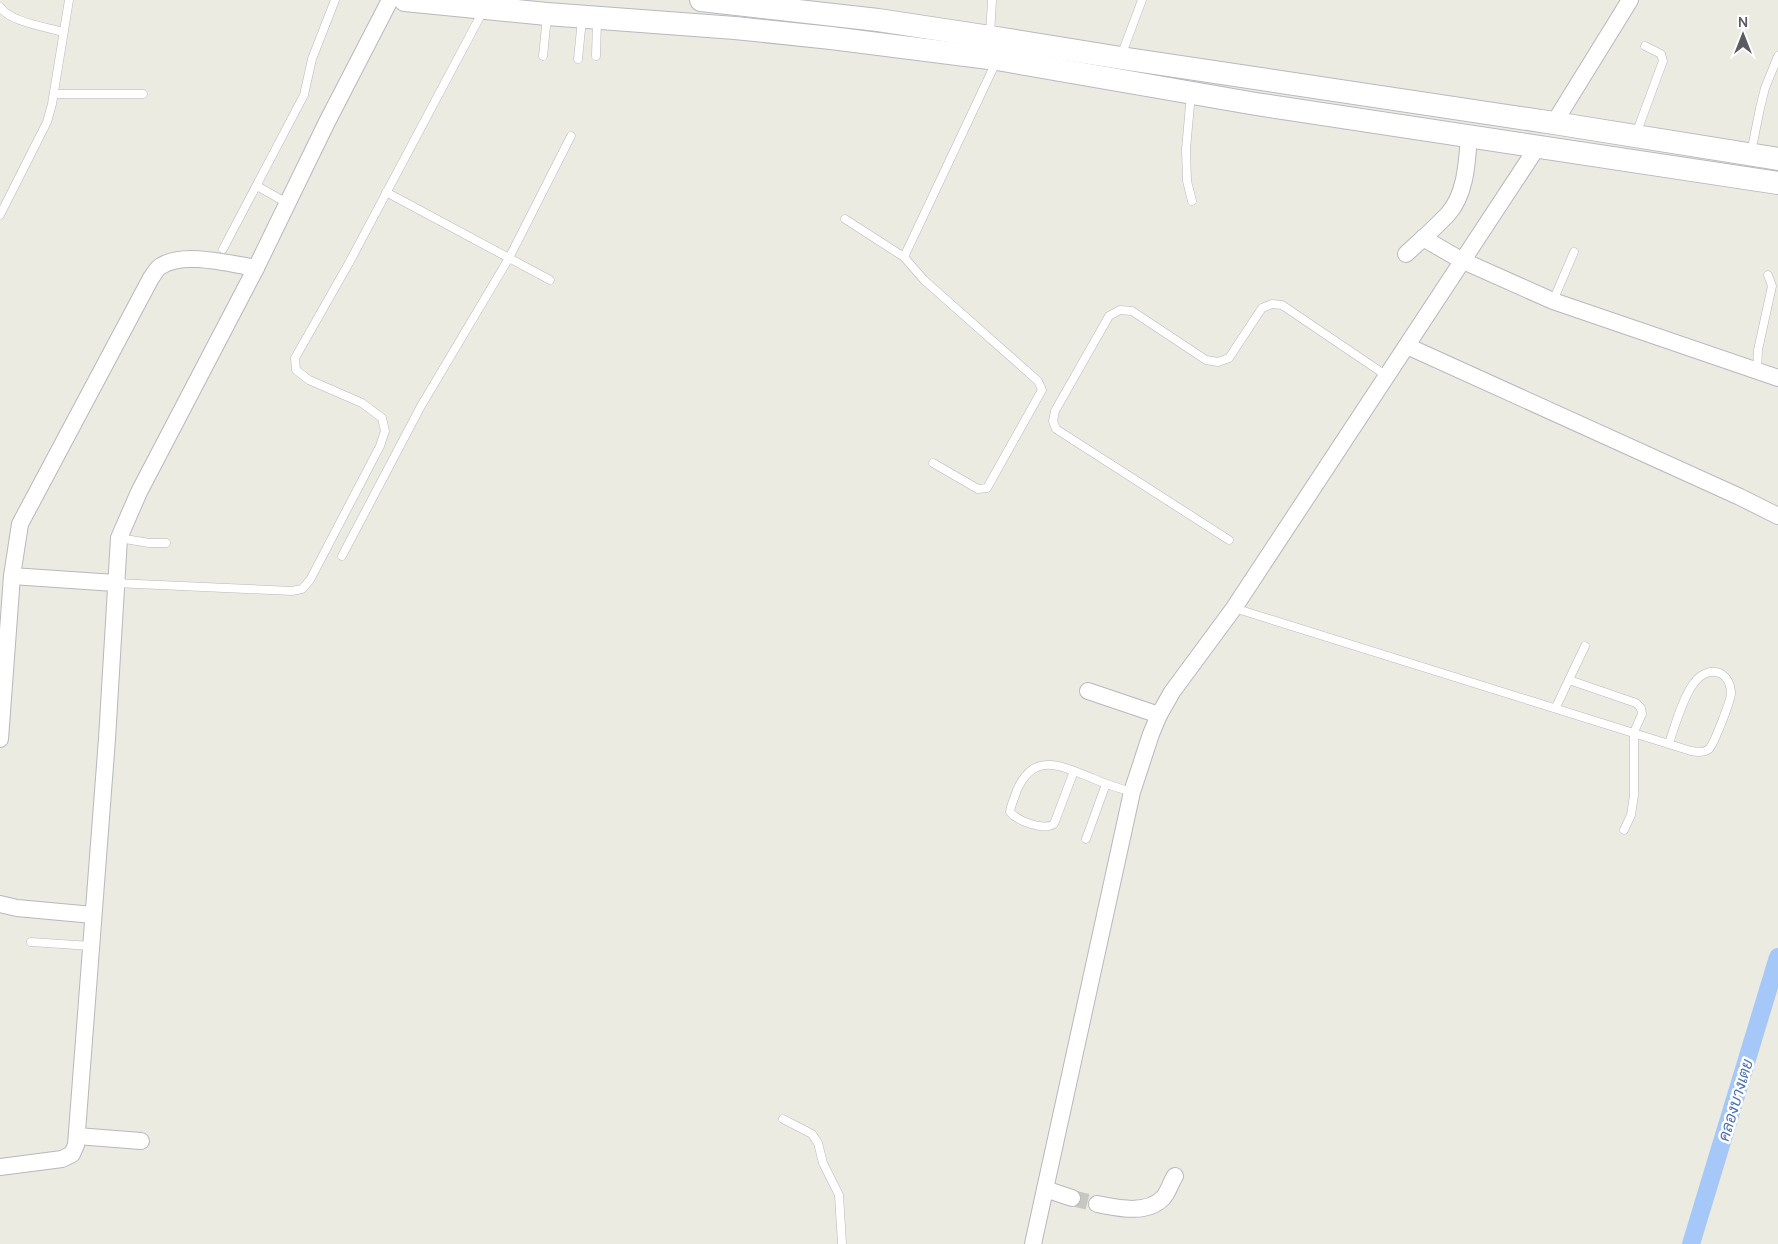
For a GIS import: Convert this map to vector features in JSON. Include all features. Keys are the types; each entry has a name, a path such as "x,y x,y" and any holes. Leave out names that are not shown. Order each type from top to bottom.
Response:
{"main road":[{"path":"406,0 821,37 997,59 1191,93 1778,183"},
{"path":"702,0 878,20 1778,159"},
{"path":"1538,146 1554,123"}],"street":[{"path":"0,1167 62,1159 72,1154 76,1145 107,739 119,538 139,492 256,268 390,0"},
{"path":"1554,123 1630,0"},
{"path":"1406,254 1449,212 1461,190 1466,168 1469,136"},
{"path":"1033,1244 1132,792 1141,760 1159,715 1172,692 1234,608 1407,346 1461,260 1538,146"},
{"path":"1423,238 1461,260 1553,302 1778,378"},
{"path":"0,739 12,576 20,524 151,278 160,266 174,261 194,258 256,268"},
{"path":"1407,346 1778,516"},
{"path":"12,576 115,583"},
{"path":"1088,691 1159,715"},
{"path":"0,904 17,908 93,914"},
{"path":"77,1136 141,1141"},
{"path":"1097,1204 1124,1210 1150,1206 1164,1197 1174,1176"},
{"path":"1044,1189 1072,1198"}],"lane":[{"path":"0,215 47,122 54,94 69,0"},
{"path":"223,249 304,95 312,59 335,0"},
{"path":"990,37 992,0"},
{"path":"1120,58 1142,0"},
{"path":"0,7 3,12 11,17 63,32"},
{"path":"115,583 292,591 302,589 310,580 380,446 385,430 382,418 362,403 309,380 296,370 295,358 350,263 485,7"},
{"path":"544,56 547,14"},
{"path":"590,17 596,56"},
{"path":"578,59 590,17"},
{"path":"1636,136 1663,61 1661,54 1645,46"},
{"path":"1751,155 1765,88 1778,56"},
{"path":"904,257 997,59"},
{"path":"1191,93 1186,149 1187,181 1192,201"},
{"path":"54,94 143,94"},
{"path":"342,556 421,406 509,258 571,136"},
{"path":"256,186 287,203"},
{"path":"386,192 550,280"},
{"path":"844,219 904,257 924,280 1038,381 1042,390 987,488 978,489 932,463"},
{"path":"1553,302 1574,252"},
{"path":"1757,371 1758,350 1772,286 1768,275"},
{"path":"1229,540 1056,429 1053,421 1055,411 1109,316 1120,310 1132,311 1206,360 1218,362 1229,358 1262,308 1272,304 1282,305 1387,376"},
{"path":"119,538 149,543 166,543"},
{"path":"1234,608 1668,743 1701,752 1709,750 1714,740 1732,695 1730,681 1722,674 1712,671 1702,674 1694,683 1668,743"},
{"path":"1556,707 1585,646"},
{"path":"1569,680 1636,703 1641,708 1642,714 1634,732 1634,796 1632,815 1624,830"},
{"path":"1074,771 1054,824 1042,826 1020,820 1010,812 1022,778 1029,771 1046,764 1061,766 1132,792"},
{"path":"1086,839 1106,784"},
{"path":"32,942 91,946"},
{"path":"783,1119 812,1134 818,1143 823,1163 839,1195 842,1244"}],"waterway":[{"name":"คลองบางเตย","path":"1691,1244 1778,957"}],"tunnel":[{"path":"1072,1198 1097,1204"}]}
